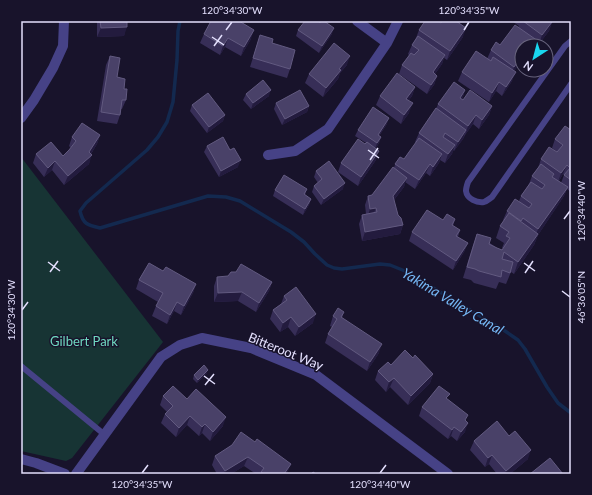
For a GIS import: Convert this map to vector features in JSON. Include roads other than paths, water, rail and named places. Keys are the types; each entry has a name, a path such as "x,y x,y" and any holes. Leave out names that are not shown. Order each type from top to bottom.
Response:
{"street":[{"path":"21,118 34,100 53,68 63,46 64,21"},
{"path":"357,21 388,43"},
{"path":"268,155 295,151 328,129 388,43 398,21"},
{"name":"Bitteroot Way","path":"76,474 161,357 180,345 202,338 251,348 316,374 448,474"},
{"path":"21,460 36,463 65,474"}],"lane":[{"path":"571,41 565,46 468,182 466,192 472,200 484,202 492,197 571,84"},
{"path":"21,366 105,435"}],"waterway":[{"name":"Yakima Valley Canal","path":"180,21 173,102 167,122 158,137 147,150 86,203 80,211 84,221 89,225 100,228 208,196 226,197 240,201 291,232 304,242 327,265 342,269 380,264 390,265 405,271 505,331 518,340 558,403 571,413"}],"park label":[{"name":"Gilbert Park","path":"84,341"}]}
